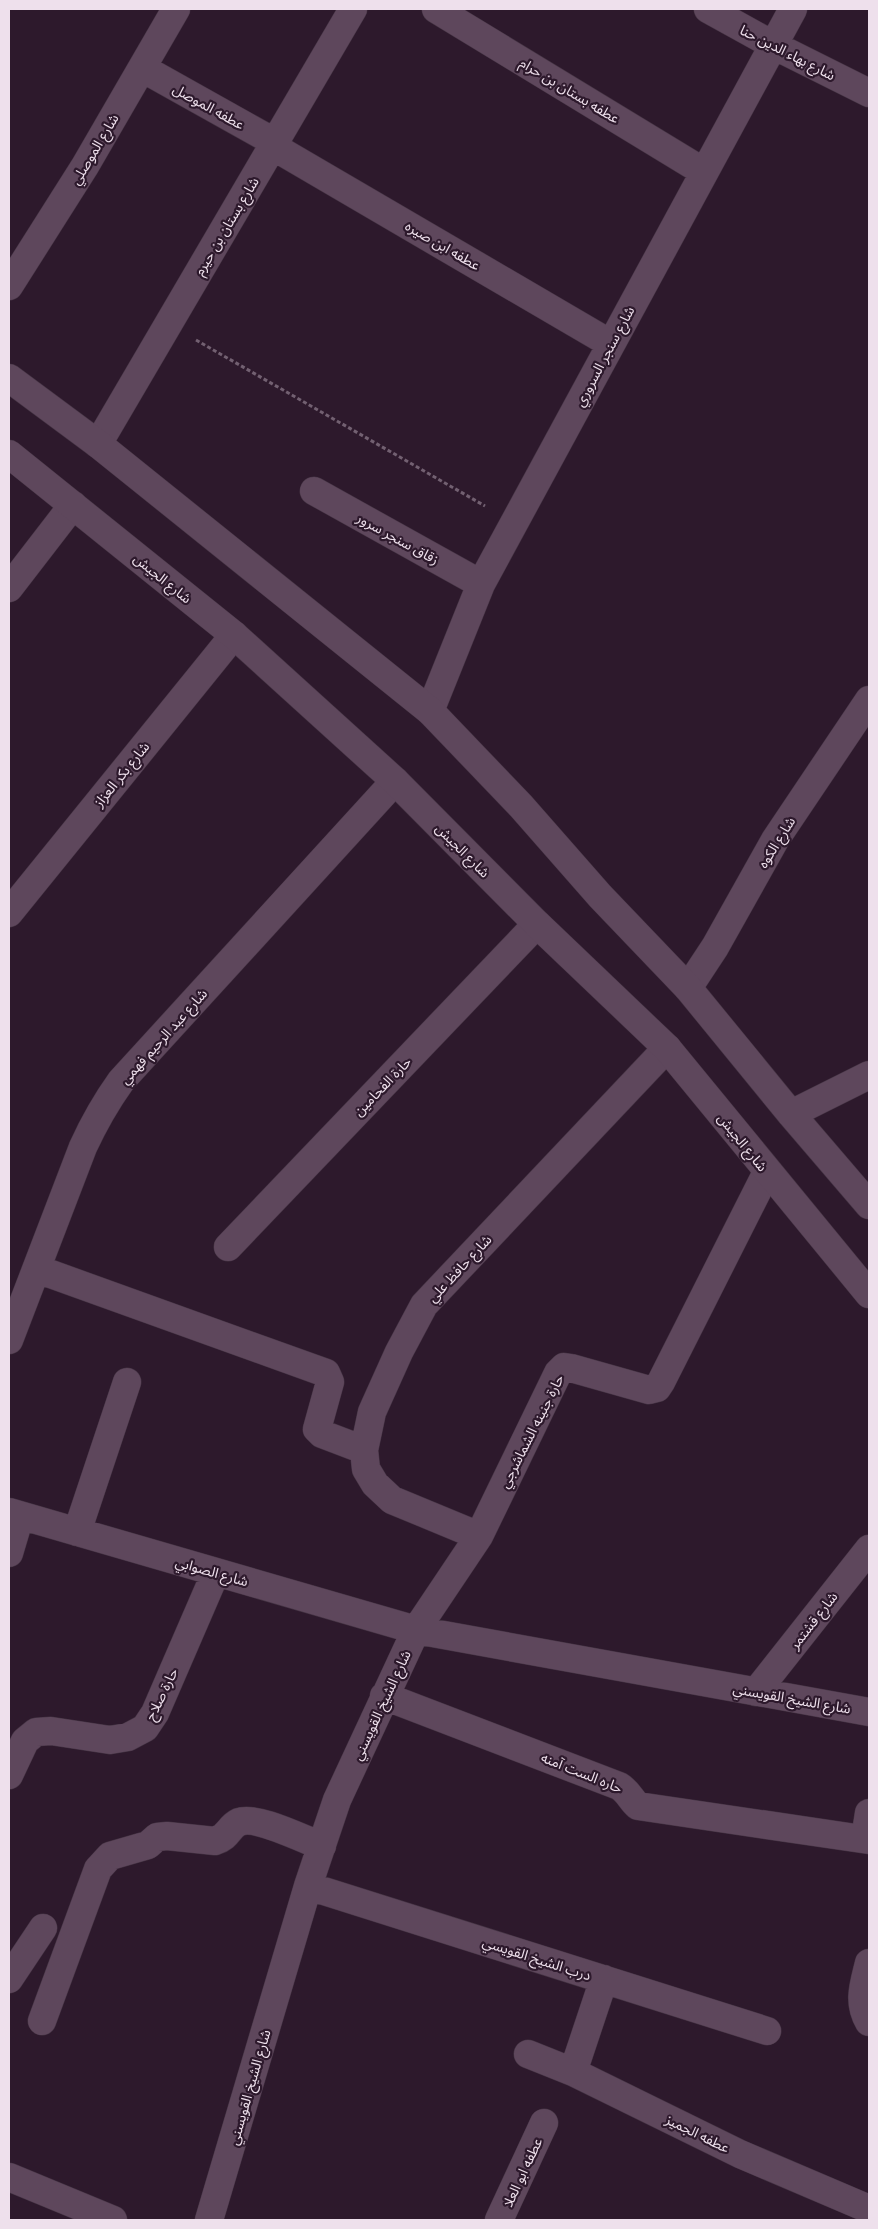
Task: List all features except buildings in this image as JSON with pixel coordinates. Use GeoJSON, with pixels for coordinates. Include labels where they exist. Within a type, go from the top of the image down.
{"type":"FeatureCollection","features":[{"type":"Feature","properties":{"kind":"street","name":"شارع الموصلي"},"geometry":{"type":"LineString","coordinates":[[9,286],[85,166],[176,9]]}},
{"type":"Feature","properties":{"kind":"street","name":"شارع بستان بن حيرم"},"geometry":{"type":"LineString","coordinates":[[98,444],[354,9]]}},
{"type":"Feature","properties":{"kind":"street","name":"عطفه بستان بن حرام"},"geometry":{"type":"LineString","coordinates":[[436,9],[465,16],[704,172]]}},
{"type":"Feature","properties":{"kind":"street","name":"شارع بهاء الدين حنا"},"geometry":{"type":"LineString","coordinates":[[708,9],[773,45],[867,86]]}},
{"type":"Feature","properties":{"kind":"street","name":"شارع سنجر السروري"},"geometry":{"type":"LineString","coordinates":[[430,711],[481,584],[792,9]]}},
{"type":"Feature","properties":{"kind":"street","name":"عطفه الموصل"},"geometry":{"type":"LineString","coordinates":[[142,68],[275,145]]}},
{"type":"Feature","properties":{"kind":"street","name":"عطفه ابن صيره"},"geometry":{"type":"LineString","coordinates":[[275,145],[611,344]]}},
{"type":"Feature","properties":{"kind":"street"},"geometry":{"type":"LineString","coordinates":[[9,378],[98,444],[430,711],[521,806],[600,896],[688,988],[791,1114],[869,1205]]}},
{"type":"Feature","properties":{"kind":"street","name":"شارع الجيش"},"geometry":{"type":"LineString","coordinates":[[9,454],[234,635],[395,781],[537,924],[667,1048],[869,1294]]}},
{"type":"Feature","properties":{"kind":"street","name":"زقاق سنجر سرور"},"geometry":{"type":"LineString","coordinates":[[314,491],[481,584]]}},
{"type":"Feature","properties":{"kind":"street"},"geometry":{"type":"LineString","coordinates":[[9,588],[73,504]]}},
{"type":"Feature","properties":{"kind":"street","name":"شارع بكر العزاز"},"geometry":{"type":"LineString","coordinates":[[9,913],[234,635]]}},
{"type":"Feature","properties":{"kind":"street","name":"شارع الكوه"},"geometry":{"type":"LineString","coordinates":[[688,988],[715,947],[775,840],[869,700]]}},
{"type":"Feature","properties":{"kind":"street","name":"شارع عبد الرحيم فهمي"},"geometry":{"type":"LineString","coordinates":[[9,1340],[83,1147],[94,1122],[117,1087],[395,781]]}},
{"type":"Feature","properties":{"kind":"street","name":"حارة الفحامين"},"geometry":{"type":"LineString","coordinates":[[228,1247],[537,924]]}},
{"type":"Feature","properties":{"kind":"street","name":"شارع حافظ علي"},"geometry":{"type":"LineString","coordinates":[[479,1536],[392,1500],[375,1484],[366,1469],[364,1450],[372,1412],[399,1352],[424,1305],[667,1048]]}},
{"type":"Feature","properties":{"kind":"street"},"geometry":{"type":"LineString","coordinates":[[791,1114],[869,1075]]}},
{"type":"Feature","properties":{"kind":"street","name":"حارة جنينه الشماشرجي"},"geometry":{"type":"LineString","coordinates":[[416,1630],[479,1536],[558,1372],[564,1368],[571,1368],[649,1390],[657,1388],[767,1172]]}},
{"type":"Feature","properties":{"kind":"street"},"geometry":{"type":"LineString","coordinates":[[37,1269],[326,1373],[330,1382],[317,1429],[322,1434],[364,1450]]}},
{"type":"Feature","properties":{"kind":"street"},"geometry":{"type":"LineString","coordinates":[[76,1532],[127,1382]]}},
{"type":"Feature","properties":{"kind":"street"},"geometry":{"type":"LineString","coordinates":[[9,1553],[15,1514]]}},
{"type":"Feature","properties":{"kind":"street","name":"شارع الصوابي"},"geometry":{"type":"LineString","coordinates":[[15,1514],[416,1630]]}},
{"type":"Feature","properties":{"kind":"street","name":"شارع قشتمر"},"geometry":{"type":"LineString","coordinates":[[756,1692],[869,1549]]}},
{"type":"Feature","properties":{"kind":"street","name":"حارة صلاح"},"geometry":{"type":"LineString","coordinates":[[9,1775],[17,1739],[36,1732],[51,1730],[110,1740],[128,1737],[145,1728],[155,1713],[216,1572]]}},
{"type":"Feature","properties":{"kind":"street","name":"شارع الشيخ القويسني"},"geometry":{"type":"LineString","coordinates":[[209,2220],[308,1886],[337,1800],[416,1630],[869,1712]]}},
{"type":"Feature","properties":{"kind":"street","name":"حاره الست آمنه"},"geometry":{"type":"LineString","coordinates":[[384,1696],[620,1786],[628,1791],[631,1799],[638,1806],[867,1840]]}},
{"type":"Feature","properties":{"kind":"street"},"geometry":{"type":"LineString","coordinates":[[867,1840],[869,1813]]}},
{"type":"Feature","properties":{"kind":"street"},"geometry":{"type":"LineString","coordinates":[[42,2021],[98,1869],[110,1856],[148,1845],[162,1836],[215,1841],[227,1835],[232,1826],[244,1821],[257,1822],[322,1846]]}},
{"type":"Feature","properties":{"kind":"street","name":"درب الشيخ القويسي"},"geometry":{"type":"LineString","coordinates":[[308,1886],[767,2031]]}},
{"type":"Feature","properties":{"kind":"street"},"geometry":{"type":"LineString","coordinates":[[9,1979],[43,1928]]}},
{"type":"Feature","properties":{"kind":"street"},"geometry":{"type":"LineString","coordinates":[[869,1963],[861,2003],[869,2022]]}},
{"type":"Feature","properties":{"kind":"street"},"geometry":{"type":"LineString","coordinates":[[573,2072],[604,1979]]}},
{"type":"Feature","properties":{"kind":"street","name":"عطفه الجميز"},"geometry":{"type":"LineString","coordinates":[[528,2054],[573,2072],[740,2154],[869,2209]]}},
{"type":"Feature","properties":{"kind":"street","name":"عطفه ابو العلا"},"geometry":{"type":"LineString","coordinates":[[499,2220],[544,2123]]}},
{"type":"Feature","properties":{"kind":"street"},"geometry":{"type":"LineString","coordinates":[[9,2178],[97,2217]]}},
{"type":"Feature","properties":{"kind":"path"},"geometry":{"type":"LineString","coordinates":[[167,324],[514,523]]}}]}
